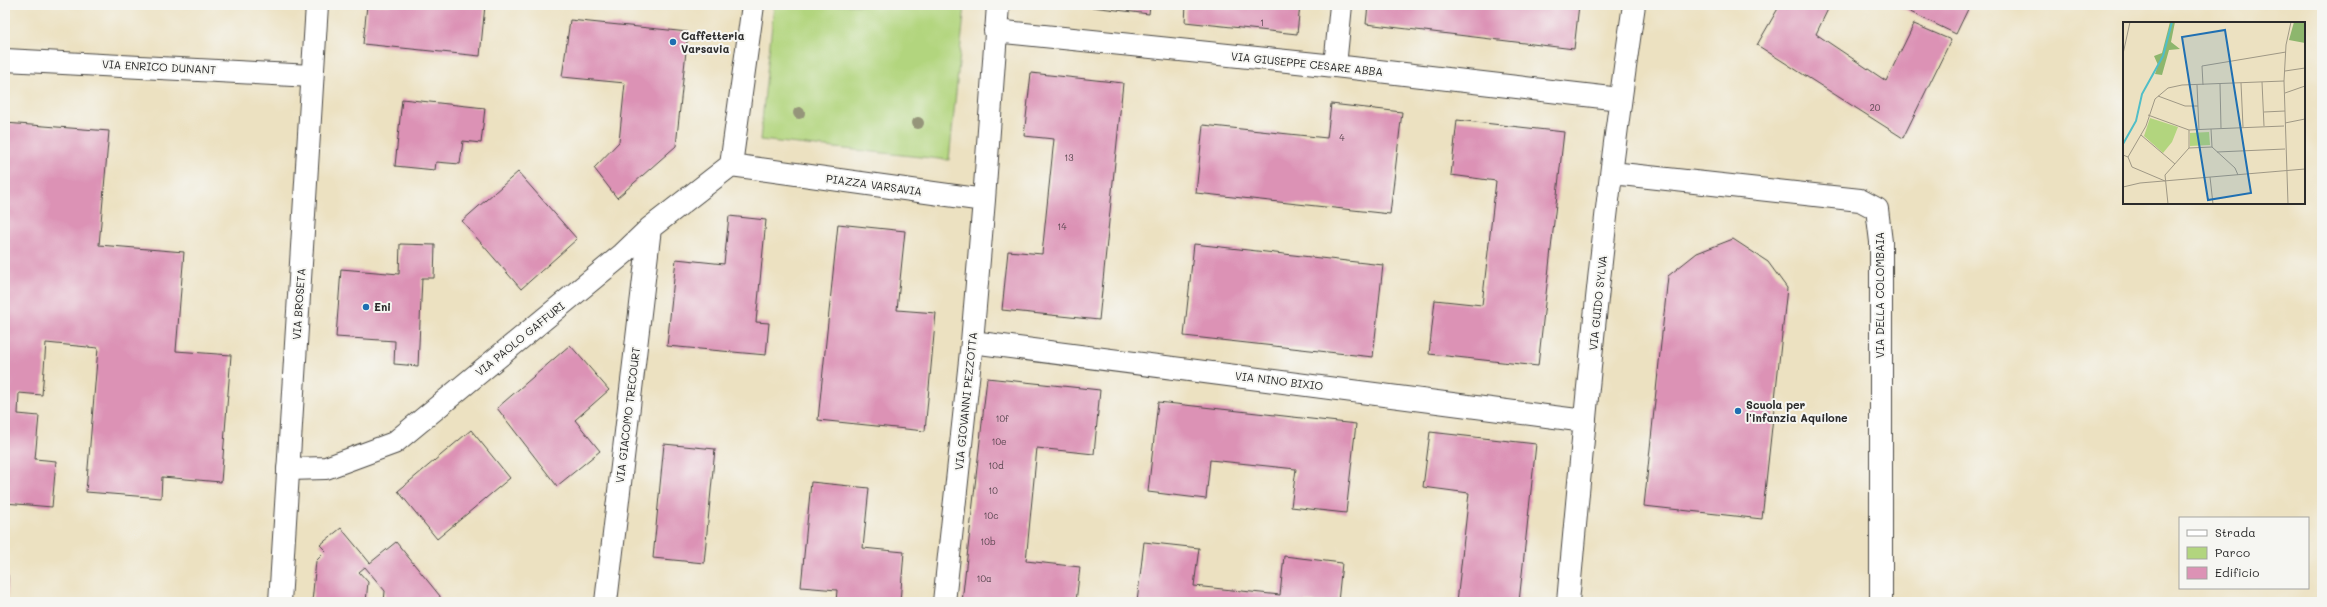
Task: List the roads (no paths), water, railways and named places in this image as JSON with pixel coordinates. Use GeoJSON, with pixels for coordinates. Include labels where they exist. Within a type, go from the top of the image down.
{"type":"FeatureCollection","features":[{"type":"Feature","properties":{"kind":"street","name":"VIA BROSETA"},"geometry":{"type":"LineString","coordinates":[[280,602],[317,5]]}},
{"type":"Feature","properties":{"kind":"street"},"geometry":{"type":"LineString","coordinates":[[731,165],[753,5]]}},
{"type":"Feature","properties":{"kind":"street"},"geometry":{"type":"LineString","coordinates":[[984,200],[998,5]]}},
{"type":"Feature","properties":{"kind":"street"},"geometry":{"type":"LineString","coordinates":[[1335,66],[1341,5]]}},
{"type":"Feature","properties":{"kind":"street","name":"VIA GUIDO SYLVA"},"geometry":{"type":"LineString","coordinates":[[1568,602],[1585,420],[1620,99],[1634,5]]}},
{"type":"Feature","properties":{"kind":"street","name":"VIA GIUSEPPE CESARE ABBA"},"geometry":{"type":"LineString","coordinates":[[995,31],[1335,66],[1620,99]]}},
{"type":"Feature","properties":{"kind":"street","name":"VIA ENRICO DUNANT"},"geometry":{"type":"LineString","coordinates":[[5,60],[312,76]]}},
{"type":"Feature","properties":{"kind":"street","name":"PIAZZA VARSAVIA"},"geometry":{"type":"LineString","coordinates":[[731,165],[984,200]]}},
{"type":"Feature","properties":{"kind":"street","name":"VIA PAOLO GAFFURI"},"geometry":{"type":"LineString","coordinates":[[288,468],[326,468],[394,443],[623,254],[650,228],[731,165]]}},
{"type":"Feature","properties":{"kind":"street","name":"VIA DELLA COLOMBAIA"},"geometry":{"type":"LineString","coordinates":[[1612,173],[1860,200],[1877,209],[1881,242],[1881,602]]}},
{"type":"Feature","properties":{"kind":"street","name":"VIA GIOVANNI PEZZOTTA"},"geometry":{"type":"LineString","coordinates":[[944,602],[972,342],[984,200]]}},
{"type":"Feature","properties":{"kind":"street","name":"VIA GIACOMO TRECOURT"},"geometry":{"type":"LineString","coordinates":[[606,602],[650,228]]}},
{"type":"Feature","properties":{"kind":"street","name":"VIA NINO BIXIO"},"geometry":{"type":"LineString","coordinates":[[972,342],[1585,420]]}},
{"type":"Feature","properties":{"kind":"place","name":"Caffetteria Varsavia"},"geometry":{"type":"Point","coordinates":[673,42]}},
{"type":"Feature","properties":{"kind":"place","name":"Eni"},"geometry":{"type":"Point","coordinates":[366,307]}},
{"type":"Feature","properties":{"kind":"place","name":"Scuola per l'infanzia Aquilone"},"geometry":{"type":"Point","coordinates":[1738,411]}}]}
